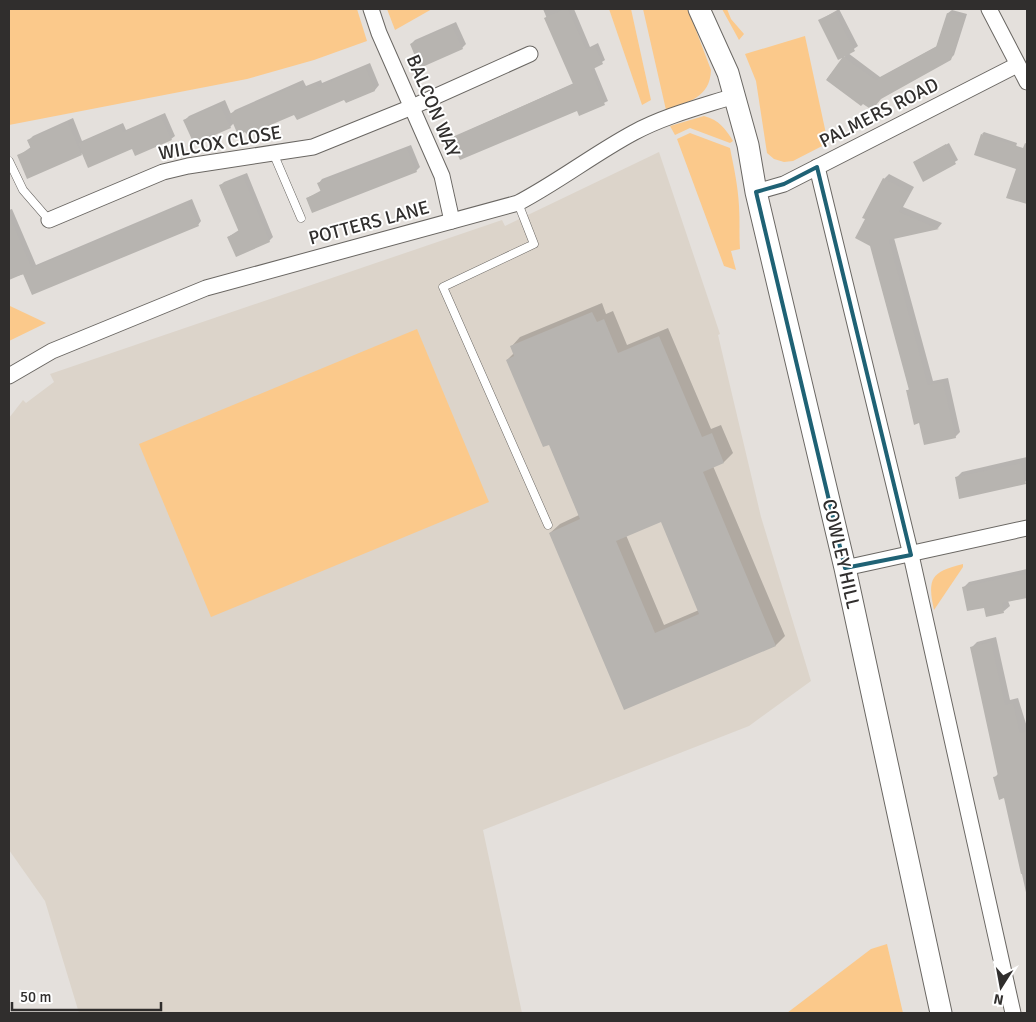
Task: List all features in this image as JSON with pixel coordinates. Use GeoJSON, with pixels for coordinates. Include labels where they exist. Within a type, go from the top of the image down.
{"type":"FeatureCollection","features":[{"type":"Feature","properties":{"kind":"main road","name":"COWLEY HILL"},"geometry":{"type":"LineString","coordinates":[[700,9],[728,73],[748,145],[756,192],[845,568],[941,1013]]}},
{"type":"Feature","properties":{"kind":"street","name":"BALCON WAY"},"geometry":{"type":"LineString","coordinates":[[371,9],[442,176],[452,221]]}},
{"type":"Feature","properties":{"kind":"street"},"geometry":{"type":"LineString","coordinates":[[988,9],[1027,82]]}},
{"type":"Feature","properties":{"kind":"street","name":"WILCOX CLOSE"},"geometry":{"type":"LineString","coordinates":[[49,220],[163,172],[188,166],[274,155],[313,147],[412,107],[530,54]]}},
{"type":"Feature","properties":{"kind":"street","name":"PALMERS ROAD"},"geometry":{"type":"LineString","coordinates":[[756,192],[784,184],[1017,65]]}},
{"type":"Feature","properties":{"kind":"street","name":"POTTERS LANE"},"geometry":{"type":"LineString","coordinates":[[9,376],[52,351],[206,288],[518,203],[552,185],[633,133],[663,120],[734,96]]}},
{"type":"Feature","properties":{"kind":"street"},"geometry":{"type":"LineString","coordinates":[[817,167],[911,555],[1013,1013]]}},
{"type":"Feature","properties":{"kind":"street"},"geometry":{"type":"LineString","coordinates":[[845,568],[1027,528]]}},
{"type":"Feature","properties":{"kind":"lane"},"geometry":{"type":"LineString","coordinates":[[274,155],[301,218]]}},
{"type":"Feature","properties":{"kind":"lane","name":"WILCOX CLOSE"},"geometry":{"type":"LineString","coordinates":[[9,161],[23,190],[49,220]]}},
{"type":"Feature","properties":{"kind":"lane"},"geometry":{"type":"LineString","coordinates":[[518,203],[534,244],[443,287],[548,525]]}},
{"type":"Feature","properties":{"kind":"highlighted area"},"geometry":{"type":"Polygon","coordinates":[[[817,167],[911,555],[845,568],[756,192],[784,184],[817,167]]]}},
{"type":"Feature","properties":{"kind":"shaded area"},"geometry":{"type":"Polygon","coordinates":[[[9,9],[357,9],[367,41],[314,60],[247,79],[9,125],[9,9]]]}},
{"type":"Feature","properties":{"kind":"shaded area"},"geometry":{"type":"Polygon","coordinates":[[[387,9],[432,9],[395,30],[387,9]]]}},
{"type":"Feature","properties":{"kind":"shaded area"},"geometry":{"type":"Polygon","coordinates":[[[609,9],[631,9],[651,100],[642,105],[609,9]]]}},
{"type":"Feature","properties":{"kind":"shaded area"},"geometry":{"type":"Polygon","coordinates":[[[643,9],[688,9],[711,70],[707,87],[702,93],[690,101],[666,110],[643,9]]]}},
{"type":"Feature","properties":{"kind":"shaded area"},"geometry":{"type":"Polygon","coordinates":[[[722,9],[727,9],[731,19],[744,34],[739,40],[722,9]]]}},
{"type":"Feature","properties":{"kind":"shaded area"},"geometry":{"type":"Polygon","coordinates":[[[805,36],[828,143],[793,161],[784,162],[774,159],[767,153],[756,81],[745,54],[805,36]]]}},
{"type":"Feature","properties":{"kind":"shaded area"},"geometry":{"type":"Polygon","coordinates":[[[704,116],[721,125],[733,141],[730,143],[690,128],[675,135],[670,126],[704,116]]]}},
{"type":"Feature","properties":{"kind":"shaded area"},"geometry":{"type":"Polygon","coordinates":[[[690,133],[730,148],[737,184],[739,211],[740,249],[731,251],[736,270],[724,266],[677,139],[690,133]]]}},
{"type":"Feature","properties":{"kind":"shaded area"},"geometry":{"type":"Polygon","coordinates":[[[659,152],[720,334],[718,335],[761,517],[811,681],[749,726],[483,830],[522,1013],[79,1013],[45,901],[9,850],[9,418],[23,400],[26,403],[54,382],[50,374],[502,220],[505,226],[659,152]]]}},
{"type":"Feature","properties":{"kind":"shaded area"},"geometry":{"type":"Polygon","coordinates":[[[10,306],[46,323],[9,341],[10,306]]]}},
{"type":"Feature","properties":{"kind":"shaded area"},"geometry":{"type":"Polygon","coordinates":[[[417,329],[489,502],[211,617],[139,444],[417,329]]]}},
{"type":"Feature","properties":{"kind":"shaded area"},"geometry":{"type":"Polygon","coordinates":[[[963,564],[963,567],[934,610],[931,590],[934,578],[944,570],[963,564]]]}},
{"type":"Feature","properties":{"kind":"shaded area"},"geometry":{"type":"Polygon","coordinates":[[[887,944],[903,1013],[787,1013],[871,949],[887,944]]]}},
{"type":"Feature","properties":{"kind":"building"},"geometry":{"type":"Polygon","coordinates":[[[568,9],[586,49],[595,46],[603,64],[591,70],[605,105],[579,116],[577,111],[460,160],[450,138],[573,84],[544,18],[568,9]]]}},
{"type":"Feature","properties":{"kind":"building"},"geometry":{"type":"Polygon","coordinates":[[[835,12],[855,51],[844,57],[876,80],[936,47],[947,13],[965,18],[951,60],[881,99],[872,110],[863,104],[861,106],[826,80],[842,58],[838,60],[818,20],[835,12]]]}},
{"type":"Feature","properties":{"kind":"building"},"geometry":{"type":"Polygon","coordinates":[[[452,25],[463,49],[420,68],[410,44],[452,25]]]}},
{"type":"Feature","properties":{"kind":"building"},"geometry":{"type":"Polygon","coordinates":[[[365,66],[375,91],[346,103],[344,100],[297,120],[294,115],[247,135],[245,132],[238,135],[229,114],[299,84],[301,90],[316,83],[318,87],[365,66]]]}},
{"type":"Feature","properties":{"kind":"building"},"geometry":{"type":"Polygon","coordinates":[[[220,104],[231,128],[194,144],[183,120],[220,104]]]}},
{"type":"Feature","properties":{"kind":"building"},"geometry":{"type":"Polygon","coordinates":[[[161,116],[172,140],[135,156],[132,149],[88,168],[78,144],[120,125],[123,132],[161,116]]]}},
{"type":"Feature","properties":{"kind":"building"},"geometry":{"type":"Polygon","coordinates":[[[68,122],[82,155],[27,179],[17,155],[31,149],[27,140],[68,122]]]}},
{"type":"Feature","properties":{"kind":"building"},"geometry":{"type":"Polygon","coordinates":[[[981,134],[1023,148],[1025,143],[1027,144],[1027,204],[1006,198],[1016,169],[974,155],[981,134]]]}},
{"type":"Feature","properties":{"kind":"building"},"geometry":{"type":"Polygon","coordinates":[[[946,144],[956,164],[923,182],[913,162],[946,144]]]}},
{"type":"Feature","properties":{"kind":"building"},"geometry":{"type":"Polygon","coordinates":[[[407,148],[417,172],[312,213],[306,198],[321,192],[317,183],[407,148]]]}},
{"type":"Feature","properties":{"kind":"building"},"geometry":{"type":"Polygon","coordinates":[[[243,176],[270,242],[236,257],[227,237],[239,232],[219,185],[243,176]]]}},
{"type":"Feature","properties":{"kind":"building"},"geometry":{"type":"Polygon","coordinates":[[[883,178],[910,192],[899,212],[939,229],[889,240],[928,385],[943,382],[956,438],[924,445],[919,423],[914,425],[906,390],[909,390],[870,246],[855,238],[865,219],[862,218],[883,178]]]}},
{"type":"Feature","properties":{"kind":"building"},"geometry":{"type":"Polygon","coordinates":[[[188,202],[199,226],[32,295],[23,274],[9,280],[9,214],[32,268],[188,202]]]}},
{"type":"Feature","properties":{"kind":"building"},"geometry":{"type":"Polygon","coordinates":[[[592,312],[597,322],[604,319],[618,353],[659,336],[702,437],[712,433],[724,463],[703,472],[776,646],[624,710],[549,533],[580,519],[549,445],[543,447],[506,360],[514,356],[510,346],[592,312]],[[661,522],[616,541],[655,633],[699,614],[661,522]]]}},
{"type":"Feature","properties":{"kind":"building"},"geometry":{"type":"Polygon","coordinates":[[[1021,463],[1026,484],[959,499],[955,477],[1021,463]]]}},
{"type":"Feature","properties":{"kind":"building"},"geometry":{"type":"Polygon","coordinates":[[[1016,575],[1027,575],[1027,598],[1002,603],[1004,613],[986,617],[984,608],[967,611],[962,587],[1016,575]]]}},
{"type":"Feature","properties":{"kind":"building"},"geometry":{"type":"Polygon","coordinates":[[[991,642],[1005,705],[1013,703],[1020,733],[1027,731],[1027,873],[1021,874],[1004,798],[999,800],[993,777],[998,776],[970,647],[991,642]]]}}]}
